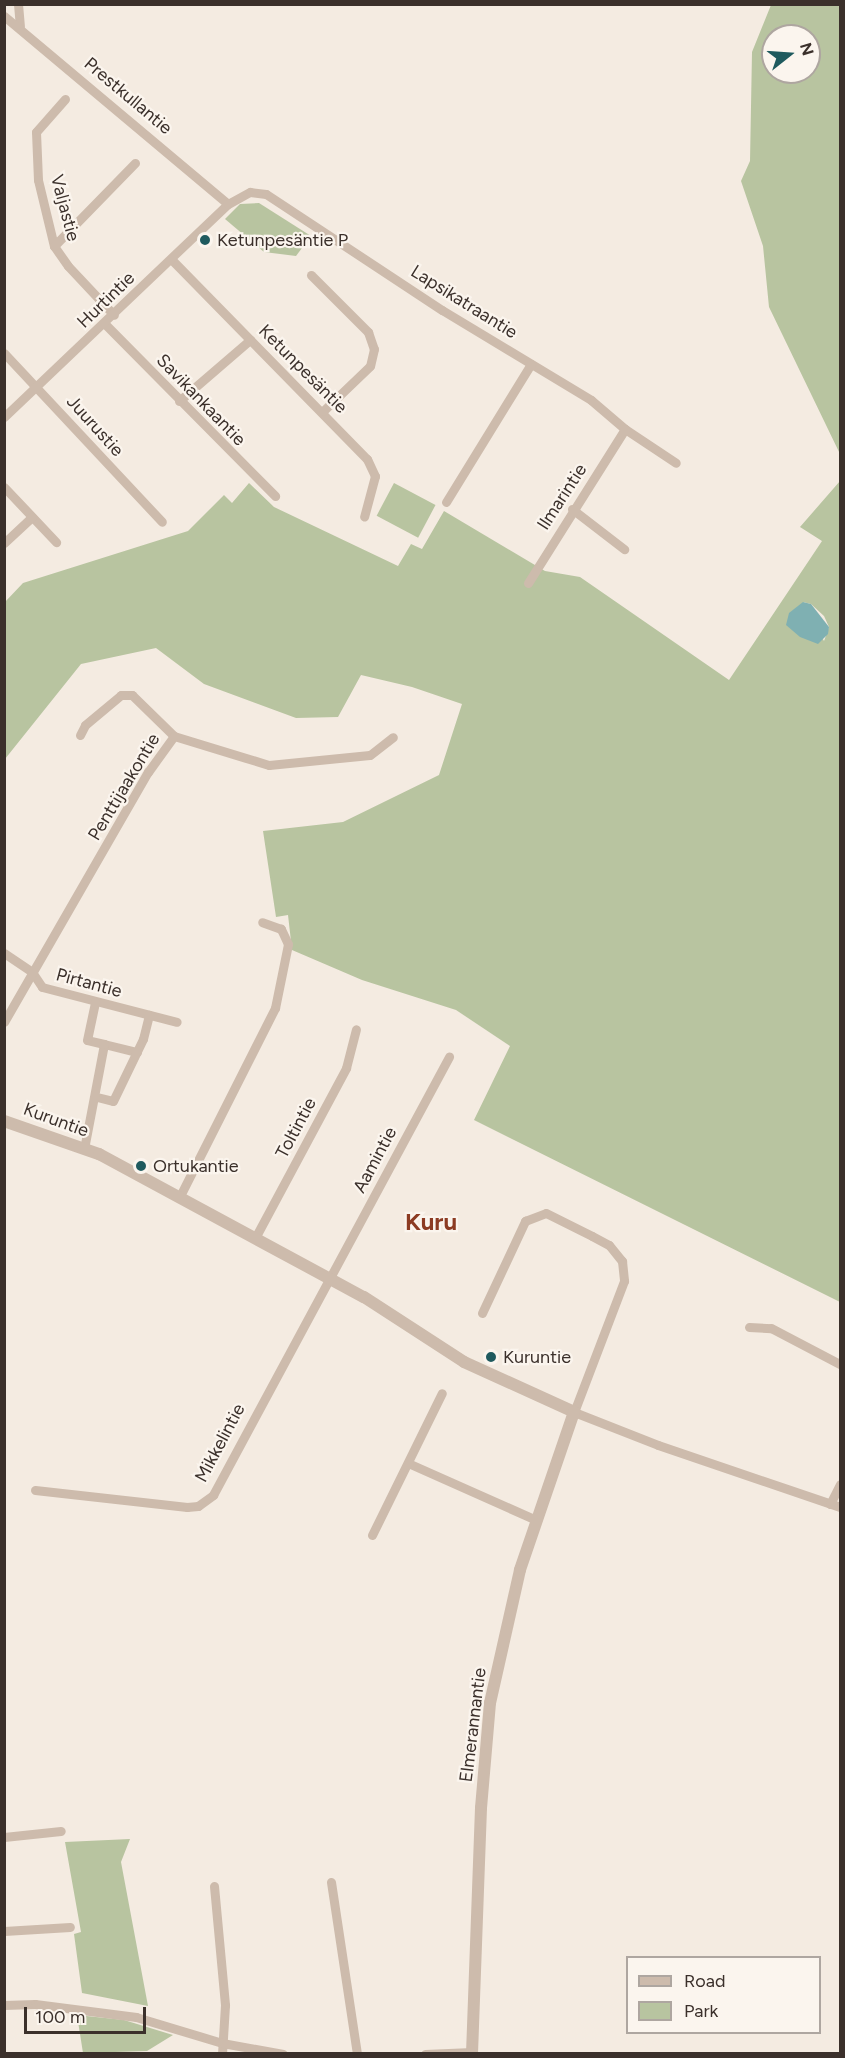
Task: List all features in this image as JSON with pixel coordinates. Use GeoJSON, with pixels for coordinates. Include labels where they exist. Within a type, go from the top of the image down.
{"type":"FeatureCollection","features":[{"type":"Feature","properties":{"kind":"street"},"geometry":{"type":"LineString","coordinates":[[18,4],[20,26]]}},
{"type":"Feature","properties":{"kind":"street","name":"Prestkullantie"},"geometry":{"type":"LineString","coordinates":[[4,16],[20,26],[228,204]]}},
{"type":"Feature","properties":{"kind":"street","name":"Valjastie"},"geometry":{"type":"LineString","coordinates":[[64,99],[36,132],[38,180],[54,246],[68,266],[114,315]]}},
{"type":"Feature","properties":{"kind":"street"},"geometry":{"type":"LineString","coordinates":[[54,246],[135,164]]}},
{"type":"Feature","properties":{"kind":"street","name":"Lapsikatraantie"},"geometry":{"type":"LineString","coordinates":[[228,204],[250,192],[266,194],[600,406],[625,429],[676,463]]}},
{"type":"Feature","properties":{"kind":"street","name":"Hurtintie"},"geometry":{"type":"LineString","coordinates":[[4,417],[38,388],[228,204]]}},
{"type":"Feature","properties":{"kind":"street","name":"Ketunpesäntie"},"geometry":{"type":"LineString","coordinates":[[172,260],[323,411],[367,459],[375,476],[364,517]]}},
{"type":"Feature","properties":{"kind":"street"},"geometry":{"type":"LineString","coordinates":[[311,276],[368,332],[374,349],[370,366],[323,411]]}},
{"type":"Feature","properties":{"kind":"street","name":"Savikankaantie"},"geometry":{"type":"LineString","coordinates":[[105,324],[275,496]]}},
{"type":"Feature","properties":{"kind":"street"},"geometry":{"type":"LineString","coordinates":[[179,401],[250,340]]}},
{"type":"Feature","properties":{"kind":"street","name":"Juurustie"},"geometry":{"type":"LineString","coordinates":[[4,353],[162,522]]}},
{"type":"Feature","properties":{"kind":"street"},"geometry":{"type":"LineString","coordinates":[[446,502],[531,364]]}},
{"type":"Feature","properties":{"kind":"street","name":"Ilmarintie"},"geometry":{"type":"LineString","coordinates":[[528,583],[572,509],[625,429]]}},
{"type":"Feature","properties":{"kind":"street"},"geometry":{"type":"LineString","coordinates":[[4,487],[56,542]]}},
{"type":"Feature","properties":{"kind":"street"},"geometry":{"type":"LineString","coordinates":[[572,509],[624,549]]}},
{"type":"Feature","properties":{"kind":"street"},"geometry":{"type":"LineString","coordinates":[[4,543],[32,517]]}},
{"type":"Feature","properties":{"kind":"street"},"geometry":{"type":"LineString","coordinates":[[80,735],[85,725],[121,695],[132,695],[174,736]]}},
{"type":"Feature","properties":{"kind":"street","name":"Penttijaakontie"},"geometry":{"type":"LineString","coordinates":[[4,1022],[148,772],[174,736],[269,765],[370,755],[393,738]]}},
{"type":"Feature","properties":{"kind":"street"},"geometry":{"type":"LineString","coordinates":[[180,1196],[275,1008],[288,944],[281,929],[262,922]]}},
{"type":"Feature","properties":{"kind":"street","name":"Pirtantie"},"geometry":{"type":"LineString","coordinates":[[4,953],[32,972],[42,987],[177,1022]]}},
{"type":"Feature","properties":{"kind":"street"},"geometry":{"type":"LineString","coordinates":[[95,1002],[87,1041],[137,1052]]}},
{"type":"Feature","properties":{"kind":"street"},"geometry":{"type":"LineString","coordinates":[[97,1097],[113,1101],[137,1052],[149,1015]]}},
{"type":"Feature","properties":{"kind":"street","name":"Toltintie"},"geometry":{"type":"LineString","coordinates":[[255,1238],[346,1068],[356,1029]]}},
{"type":"Feature","properties":{"kind":"street"},"geometry":{"type":"LineString","coordinates":[[84,1149],[97,1097],[104,1044]]}},
{"type":"Feature","properties":{"kind":"street","name":"Aamintie"},"geometry":{"type":"LineString","coordinates":[[328,1278],[449,1057]]}},
{"type":"Feature","properties":{"kind":"street","name":"Kuruntie"},"geometry":{"type":"LineString","coordinates":[[4,1121],[84,1149],[180,1196],[398,1317],[464,1362],[574,1412],[658,1445],[835,1506]]}},
{"type":"Feature","properties":{"kind":"street"},"geometry":{"type":"LineString","coordinates":[[482,1313],[525,1221],[536,1215],[546,1213],[609,1245],[624,1269],[619,1297],[574,1412]]}},
{"type":"Feature","properties":{"kind":"street","name":"Mikkelintie"},"geometry":{"type":"LineString","coordinates":[[35,1490],[187,1507],[206,1502],[328,1278]]}},
{"type":"Feature","properties":{"kind":"street"},"geometry":{"type":"LineString","coordinates":[[749,1328],[771,1328],[840,1364]]}},
{"type":"Feature","properties":{"kind":"street"},"geometry":{"type":"LineString","coordinates":[[372,1535],[442,1393]]}},
{"type":"Feature","properties":{"kind":"street","name":"Elmerannantie"},"geometry":{"type":"LineString","coordinates":[[472,2053],[481,1808],[490,1703],[520,1570],[574,1412]]}},
{"type":"Feature","properties":{"kind":"street"},"geometry":{"type":"LineString","coordinates":[[408,1463],[536,1520]]}},
{"type":"Feature","properties":{"kind":"street"},"geometry":{"type":"LineString","coordinates":[[835,1506],[840,1484]]}},
{"type":"Feature","properties":{"kind":"street"},"geometry":{"type":"LineString","coordinates":[[4,1837],[62,1831]]}},
{"type":"Feature","properties":{"kind":"street"},"geometry":{"type":"LineString","coordinates":[[331,1882],[357,2054]]}},
{"type":"Feature","properties":{"kind":"street"},"geometry":{"type":"LineString","coordinates":[[214,1886],[224,1988],[222,2054]]}},
{"type":"Feature","properties":{"kind":"street"},"geometry":{"type":"LineString","coordinates":[[4,1931],[70,1927]]}},
{"type":"Feature","properties":{"kind":"street"},"geometry":{"type":"LineString","coordinates":[[4,2005],[36,2004],[136,2017],[222,2043],[283,2054]]}},
{"type":"Feature","properties":{"kind":"street"},"geometry":{"type":"LineString","coordinates":[[425,2054],[472,2053]]}},
{"type":"Feature","properties":{"kind":"green space"},"geometry":{"type":"Polygon","coordinates":[[[771,5],[840,5],[840,454],[769,307],[763,246],[741,181],[750,161],[752,52],[761,30],[761,84],[821,84],[821,24],[763,24],[771,5]]]}},
{"type":"Feature","properties":{"kind":"green space"},"geometry":{"type":"Polygon","coordinates":[[[259,203],[311,236],[296,256],[264,252],[225,219],[240,204],[259,203]]]}},
{"type":"Feature","properties":{"kind":"green space"},"geometry":{"type":"Polygon","coordinates":[[[840,481],[840,1302],[474,1120],[510,1046],[456,1010],[362,980],[292,950],[288,915],[276,917],[263,831],[343,822],[439,775],[462,704],[412,687],[361,675],[338,717],[296,718],[204,684],[156,648],[81,664],[5,759],[5,602],[23,583],[188,531],[224,495],[232,503],[249,483],[274,507],[398,566],[411,544],[422,549],[444,511],[545,571],[580,577],[729,680],[822,541],[800,527],[840,481]],[[803,602],[824,641],[829,627],[824,616],[811,604],[803,602]]]}},
{"type":"Feature","properties":{"kind":"green space"},"geometry":{"type":"Polygon","coordinates":[[[394,483],[435,505],[418,538],[377,516],[394,483]]]}},
{"type":"Feature","properties":{"kind":"green space"},"geometry":{"type":"Polygon","coordinates":[[[130,1839],[121,1862],[148,2006],[82,1993],[74,1934],[81,1932],[65,1842],[130,1839]]]}},
{"type":"Feature","properties":{"kind":"green space"},"geometry":{"type":"Polygon","coordinates":[[[77,2015],[124,2020],[173,2035],[147,2051],[83,2053],[77,2015]]]}},
{"type":"Feature","properties":{"kind":"water"},"geometry":{"type":"Polygon","coordinates":[[[803,602],[811,604],[829,627],[828,634],[818,644],[800,637],[786,625],[789,613],[803,602]]]}},
{"type":"Feature","properties":{"kind":"place","name":"Ketunpesäntie P"},"geometry":{"type":"Point","coordinates":[205,240]}},
{"type":"Feature","properties":{"kind":"place","name":"Ortukantie"},"geometry":{"type":"Point","coordinates":[141,1166]}},
{"type":"Feature","properties":{"kind":"place","name":"Kuruntie"},"geometry":{"type":"Point","coordinates":[491,1357]}},
{"type":"Feature","properties":{"kind":"district","name":"Kuru"},"geometry":{"type":"Point","coordinates":[431,1222]}}]}
